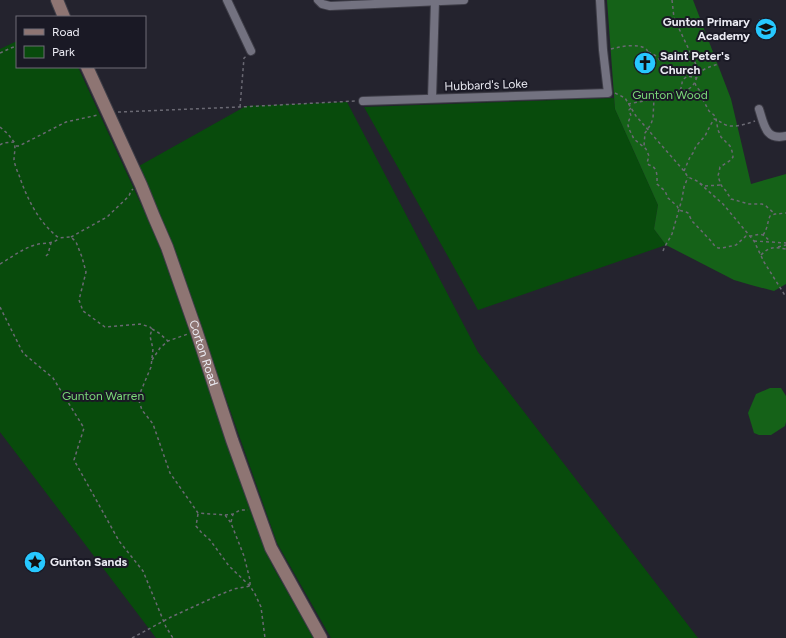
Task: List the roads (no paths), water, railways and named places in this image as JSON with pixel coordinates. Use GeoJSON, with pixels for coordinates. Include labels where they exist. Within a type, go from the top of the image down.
{"type":"FeatureCollection","features":[{"type":"Feature","properties":{"kind":"main road"},"geometry":{"type":"LineString","coordinates":[[57,0],[64,16]]}},
{"type":"Feature","properties":{"kind":"main road","name":"Corton Road"},"geometry":{"type":"LineString","coordinates":[[88,68],[167,247],[232,440],[271,548],[321,638]]}},
{"type":"Feature","properties":{"kind":"street"},"geometry":{"type":"LineString","coordinates":[[227,0],[251,51]]}},
{"type":"Feature","properties":{"kind":"street"},"geometry":{"type":"LineString","coordinates":[[318,0],[322,4],[330,6],[464,0]]}},
{"type":"Feature","properties":{"kind":"street","name":"Hubbard's Loke"},"geometry":{"type":"LineString","coordinates":[[363,101],[611,93],[604,50],[600,0]]}},
{"type":"Feature","properties":{"kind":"street"},"geometry":{"type":"LineString","coordinates":[[432,98],[435,1]]}},
{"type":"Feature","properties":{"kind":"street"},"geometry":{"type":"LineString","coordinates":[[759,109],[767,131],[772,136],[779,138],[786,136]]}},
{"type":"Feature","properties":{"kind":"place","name":"Gunton Primary Academy"},"geometry":{"type":"Point","coordinates":[766,29]}},
{"type":"Feature","properties":{"kind":"place","name":"Saint Peter's Church"},"geometry":{"type":"Point","coordinates":[645,63]}},
{"type":"Feature","properties":{"kind":"place","name":"Gunton Sands"},"geometry":{"type":"Point","coordinates":[35,562]}},
{"type":"Feature","properties":{"kind":"park label","name":"Gunton Wood"},"geometry":{"type":"Point","coordinates":[670,95]}},
{"type":"Feature","properties":{"kind":"park label","name":"Gunton Warren"},"geometry":{"type":"Point","coordinates":[103,396]}}]}
